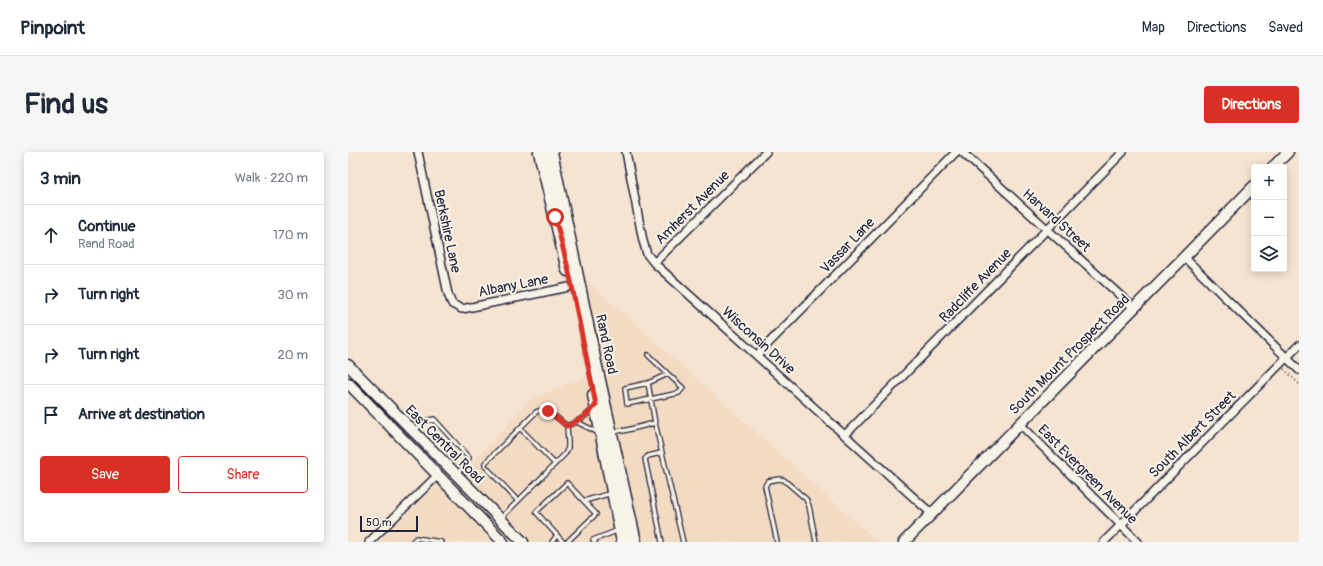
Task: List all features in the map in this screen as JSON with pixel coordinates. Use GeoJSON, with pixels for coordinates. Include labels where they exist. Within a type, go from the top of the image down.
{"type":"FeatureCollection","features":[{"type":"Feature","properties":{"kind":"main road","name":"Rand Road"},"geometry":{"type":"LineString","coordinates":[[540,152],[569,272],[596,405],[606,434],[613,493],[623,542]]}},
{"type":"Feature","properties":{"kind":"main road","name":"Rand Road"},"geometry":{"type":"LineString","coordinates":[[551,152],[606,434],[635,542]]}},
{"type":"Feature","properties":{"kind":"main road"},"geometry":{"type":"LineString","coordinates":[[1276,164],[1288,152]]}},
{"type":"Feature","properties":{"kind":"main road","name":"South Mount Prospect Road"},"geometry":{"type":"LineString","coordinates":[[904,542],[1251,189]]}},
{"type":"Feature","properties":{"kind":"main road","name":"East Central Road"},"geometry":{"type":"LineString","coordinates":[[348,365],[523,542]]}},
{"type":"Feature","properties":{"kind":"main road","name":"East Central Road"},"geometry":{"type":"LineString","coordinates":[[348,384],[503,542]]}},
{"type":"Feature","properties":{"kind":"street","name":"Berkshire Lane"},"geometry":{"type":"LineString","coordinates":[[418,152],[448,294],[452,304],[462,309]]}},
{"type":"Feature","properties":{"kind":"street","name":"Wisconsin Drive"},"geometry":{"type":"LineString","coordinates":[[626,152],[645,247],[647,254],[654,263],[932,514]]}},
{"type":"Feature","properties":{"kind":"street","name":"Amherst Avenue"},"geometry":{"type":"LineString","coordinates":[[654,263],[766,152]]}},
{"type":"Feature","properties":{"kind":"street","name":"Vassar Lane"},"geometry":{"type":"LineString","coordinates":[[757,355],[956,152]]}},
{"type":"Feature","properties":{"kind":"street","name":"Harvard Street"},"geometry":{"type":"LineString","coordinates":[[962,152],[1134,308]]}},
{"type":"Feature","properties":{"kind":"street","name":"Radcliffe Avenue"},"geometry":{"type":"LineString","coordinates":[[845,435],[1123,152]]}},
{"type":"Feature","properties":{"kind":"street"},"geometry":{"type":"LineString","coordinates":[[1184,256],[1299,370]]}},
{"type":"Feature","properties":{"kind":"street","name":"Albany Lane"},"geometry":{"type":"LineString","coordinates":[[462,309],[569,287]]}},
{"type":"Feature","properties":{"kind":"street","name":"South Albert Street"},"geometry":{"type":"LineString","coordinates":[[1104,542],[1299,345]]}},
{"type":"Feature","properties":{"kind":"street","name":"East Evergreen Avenue"},"geometry":{"type":"LineString","coordinates":[[1020,424],[1138,542]]}},
{"type":"Feature","properties":{"kind":"street"},"geometry":{"type":"LineString","coordinates":[[369,542],[438,475]]}},
{"type":"Feature","properties":{"kind":"lane"},"geometry":{"type":"LineString","coordinates":[[648,355],[683,388],[678,393],[627,404],[625,388],[648,383],[668,374]]}},
{"type":"Feature","properties":{"kind":"lane"},"geometry":{"type":"LineString","coordinates":[[648,383],[655,423],[682,542]]}},
{"type":"Feature","properties":{"kind":"lane"},"geometry":{"type":"LineString","coordinates":[[567,426],[588,414],[596,405]]}},
{"type":"Feature","properties":{"kind":"lane"},"geometry":{"type":"LineString","coordinates":[[500,519],[518,501],[555,464],[565,454],[568,448],[567,426],[548,411],[543,410],[536,412],[485,463],[485,466],[518,501]]}},
{"type":"Feature","properties":{"kind":"lane"},"geometry":{"type":"LineString","coordinates":[[413,432],[426,421],[434,419],[469,458],[456,475]]}},
{"type":"Feature","properties":{"kind":"lane"},"geometry":{"type":"LineString","coordinates":[[576,422],[606,434],[655,423]]}},
{"type":"Feature","properties":{"kind":"lane"},"geometry":{"type":"LineString","coordinates":[[520,428],[555,464]]}},
{"type":"Feature","properties":{"kind":"lane"},"geometry":{"type":"LineString","coordinates":[[662,453],[648,456],[645,459],[662,542]]}},
{"type":"Feature","properties":{"kind":"lane"},"geometry":{"type":"LineString","coordinates":[[777,542],[765,486],[768,481],[779,479],[784,480],[806,499],[809,506],[816,542]]}},
{"type":"Feature","properties":{"kind":"lane"},"geometry":{"type":"LineString","coordinates":[[563,542],[536,512],[567,483],[596,514],[567,542]]}},
{"type":"Feature","properties":{"kind":"lane"},"geometry":{"type":"LineString","coordinates":[[584,501],[613,493]]}},
{"type":"Feature","properties":{"kind":"lane"},"geometry":{"type":"LineString","coordinates":[[595,542],[593,540],[620,530]]}},
{"type":"Feature","properties":{"kind":"lane"},"geometry":{"type":"LineString","coordinates":[[552,542],[557,535]]}},
{"type":"Feature","properties":{"kind":"lane"},"geometry":{"type":"LineString","coordinates":[[412,542],[416,538],[441,542]]}},
{"type":"Feature","properties":{"kind":"path"},"geometry":{"type":"LineString","coordinates":[[1282,368],[1299,384]]}},
{"type":"Feature","properties":{"kind":"shaded area"},"geometry":{"type":"Polygon","coordinates":[[[582,276],[878,542],[640,542],[582,276]]]}},
{"type":"Feature","properties":{"kind":"shaded area"},"geometry":{"type":"Polygon","coordinates":[[[587,376],[615,542],[530,542],[464,472],[531,399],[587,376]]]}},
{"type":"Feature","properties":{"kind":"shaded area"},"geometry":{"type":"Polygon","coordinates":[[[436,488],[446,490],[473,522],[493,542],[378,542],[430,492],[436,488]]]}},
{"type":"Feature","properties":{"kind":"route"},"geometry":{"type":"LineString","coordinates":[[548,411],[567,426],[588,414],[596,405],[569,272],[555,217]]}}]}
